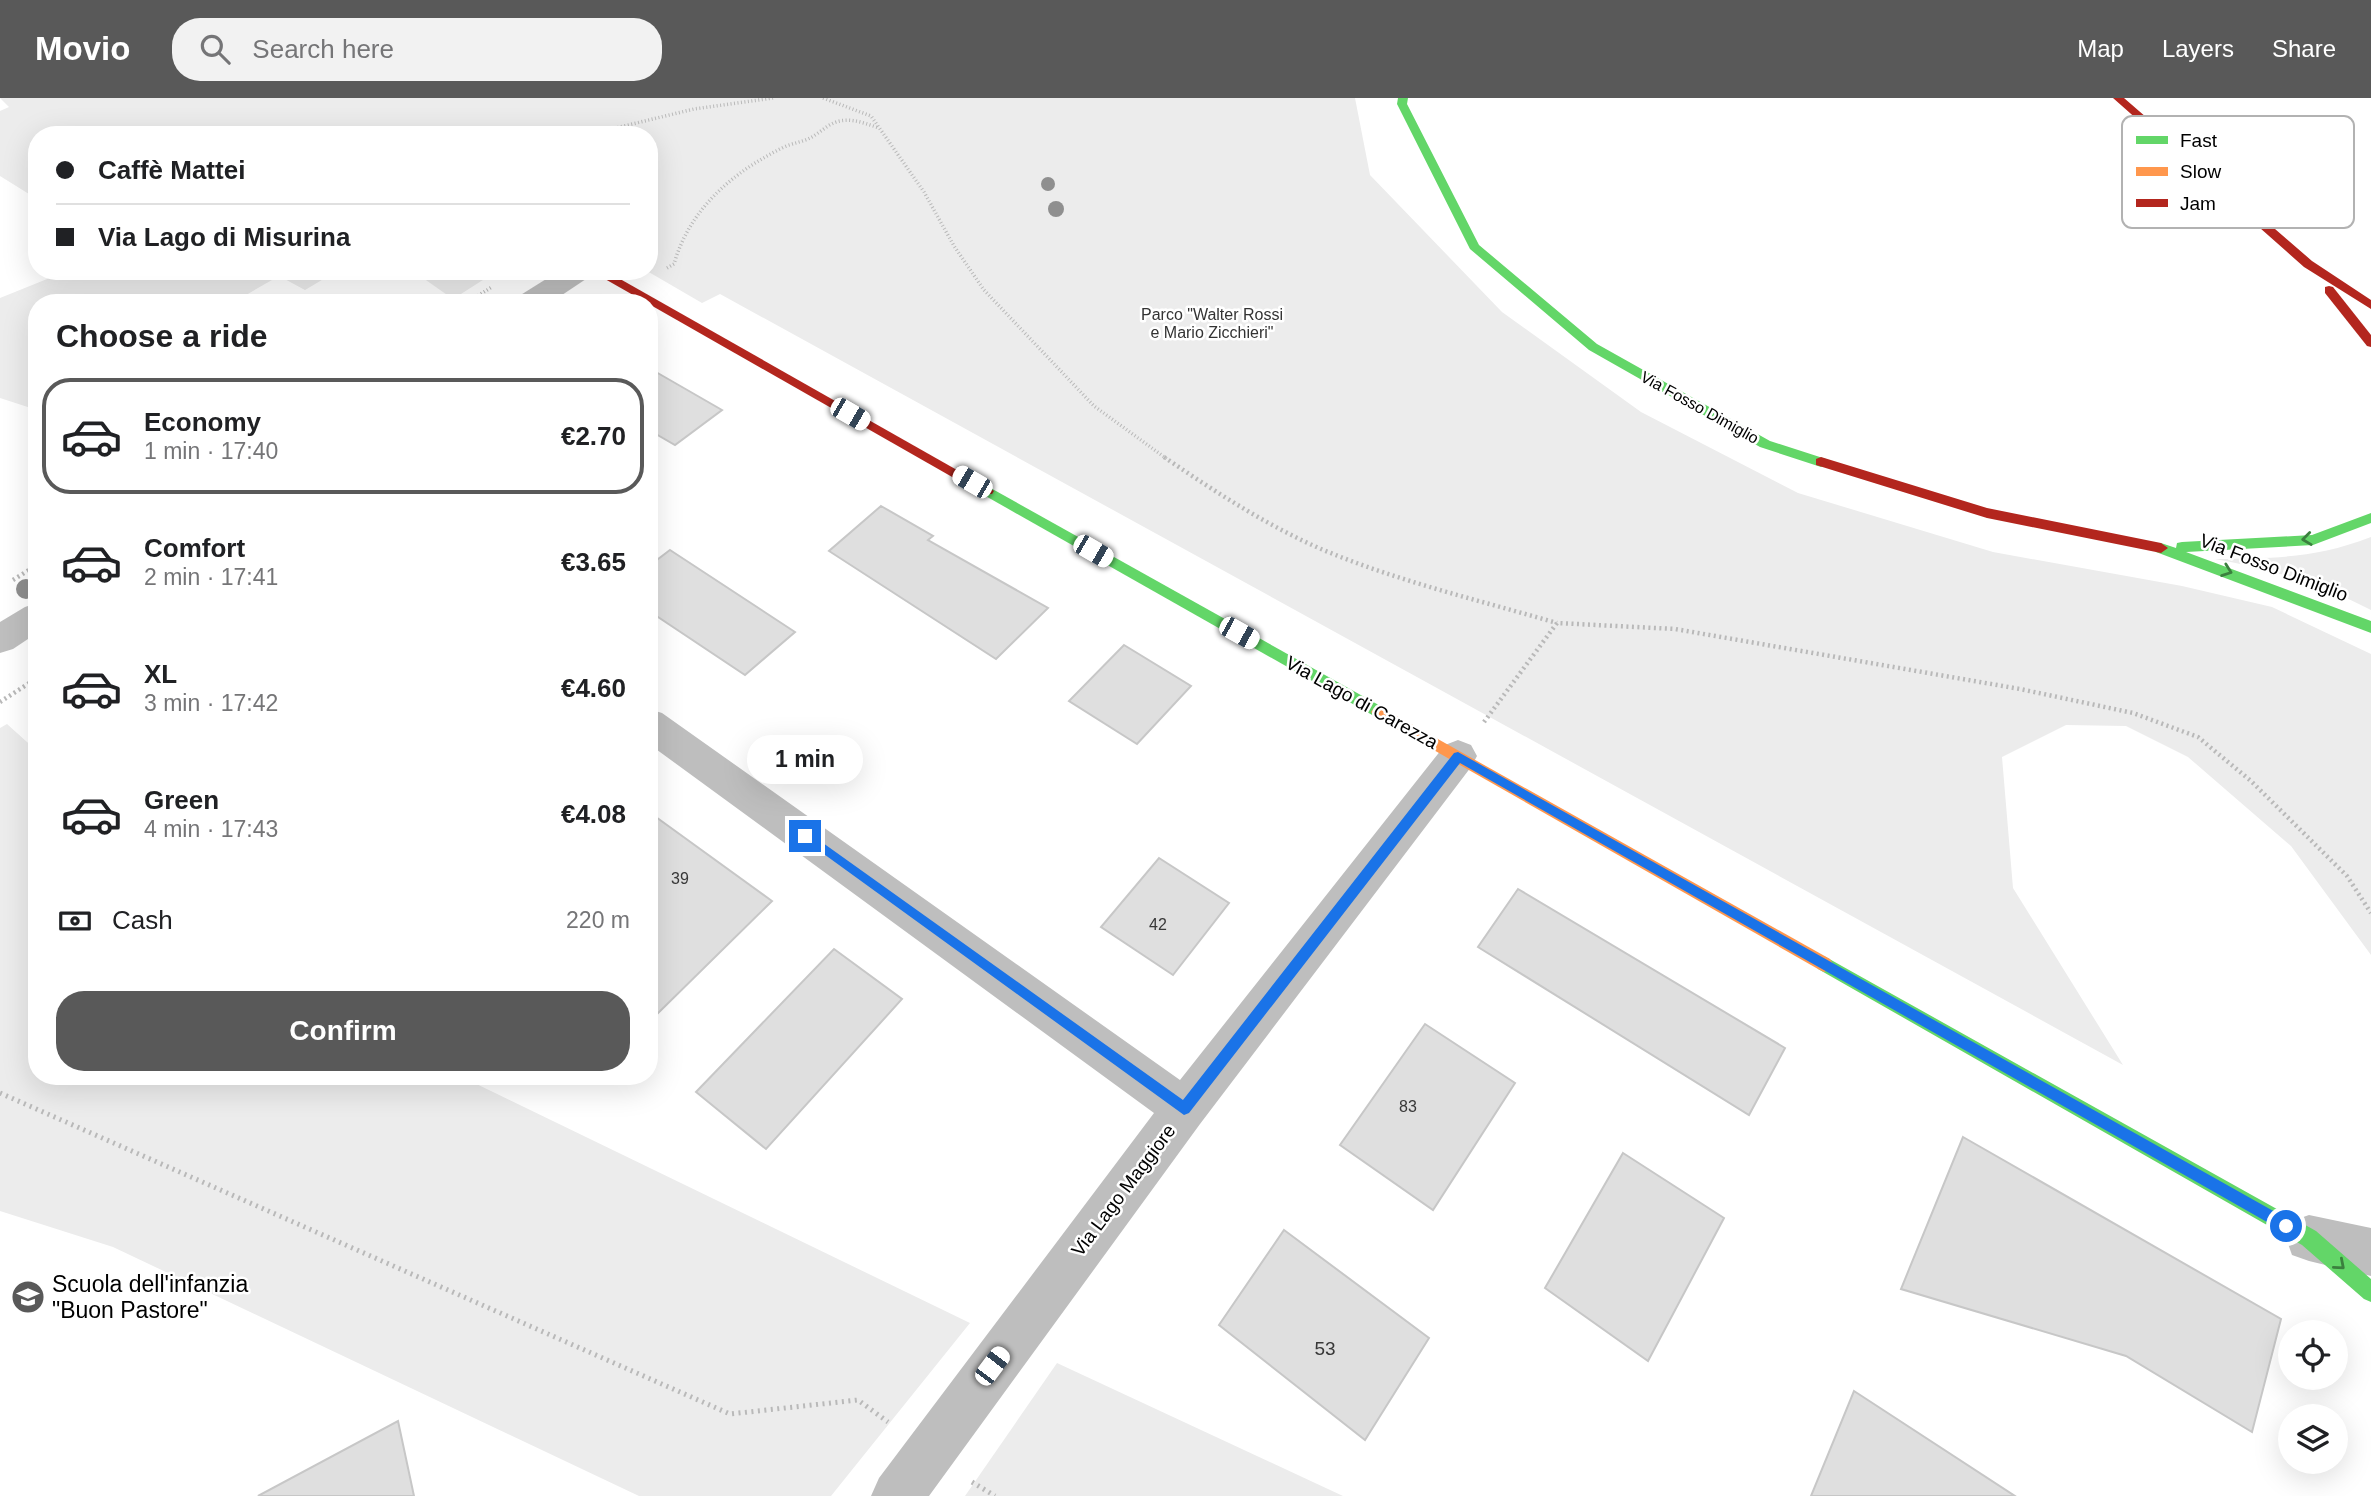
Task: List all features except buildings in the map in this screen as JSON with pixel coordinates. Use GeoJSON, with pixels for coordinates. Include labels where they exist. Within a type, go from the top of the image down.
{"type":"FeatureCollection","features":[{"type":"Feature","properties":{"kind":"street","name":"Via Fosso Dimiglio"},"geometry":{"type":"LineString","coordinates":[[1403,98],[1402,104],[1474,247],[1594,347],[1765,444],[1987,513],[2162,548],[2371,627]]}},
{"type":"Feature","properties":{"kind":"street"},"geometry":{"type":"LineString","coordinates":[[2118,98],[2139,116]]}},
{"type":"Feature","properties":{"kind":"street"},"geometry":{"type":"LineString","coordinates":[[2267,228],[2308,264],[2371,305]]}},
{"type":"Feature","properties":{"kind":"street"},"geometry":{"type":"LineString","coordinates":[[2308,264],[2371,343]]}},
{"type":"Feature","properties":{"kind":"street"},"geometry":{"type":"LineString","coordinates":[[544,294],[565,280]]}},
{"type":"Feature","properties":{"kind":"street","name":"Via Lago di Carezza"},"geometry":{"type":"LineString","coordinates":[[613,280],[638,294]]}},
{"type":"Feature","properties":{"kind":"street","name":"Via Lago di Carezza"},"geometry":{"type":"LineString","coordinates":[[658,305],[2309,1238],[2371,1292]]}},
{"type":"Feature","properties":{"kind":"street","name":"Via Fosso Dimiglio"},"geometry":{"type":"LineString","coordinates":[[2162,548],[2313,540],[2371,518]]}},
{"type":"Feature","properties":{"kind":"street"},"geometry":{"type":"LineString","coordinates":[[0,639],[28,622]]}},
{"type":"Feature","properties":{"kind":"street"},"geometry":{"type":"LineString","coordinates":[[658,730],[1184,1109]]}},
{"type":"Feature","properties":{"kind":"street","name":"Via Lago Maggiore"},"geometry":{"type":"LineString","coordinates":[[897,1496],[1184,1109],[1458,757]]}},
{"type":"Feature","properties":{"kind":"street","name":"Via Lago di Carezza"},"geometry":{"type":"LineString","coordinates":[[2309,1238],[2371,1252]]}},
{"type":"Feature","properties":{"kind":"path"},"geometry":{"type":"LineString","coordinates":[[624,126],[694,109],[773,98]]}},
{"type":"Feature","properties":{"kind":"path"},"geometry":{"type":"LineString","coordinates":[[823,98],[871,116],[924,192],[954,246],[984,290],[1094,406],[1224,499],[1321,549],[1428,586],[1557,623],[1675,629],[2020,689],[2133,713],[2198,737],[2251,781],[2347,876],[2371,913]]}},
{"type":"Feature","properties":{"kind":"path"},"geometry":{"type":"LineString","coordinates":[[666,269],[674,264],[678,242],[699,209],[727,182],[749,166],[788,145],[814,136],[819,130],[835,122],[850,120],[880,129]]}},
{"type":"Feature","properties":{"kind":"path"},"geometry":{"type":"LineString","coordinates":[[9,582],[28,570]]}},
{"type":"Feature","properties":{"kind":"path"},"geometry":{"type":"LineString","coordinates":[[1458,757],[1557,623]]}},
{"type":"Feature","properties":{"kind":"path"},"geometry":{"type":"LineString","coordinates":[[0,702],[28,684]]}},
{"type":"Feature","properties":{"kind":"path"},"geometry":{"type":"LineString","coordinates":[[0,1093],[730,1414],[858,1400],[995,1496]]}},
{"type":"Feature","properties":{"kind":"green space","name":"Parco \"Walter Rossi e Mario Zicchieri\""},"geometry":{"type":"Polygon","coordinates":[[[0,98],[1355,98],[1370,175],[1502,312],[1641,412],[1798,493],[1993,552],[2182,586],[2272,607],[2371,654],[2371,955],[2291,846],[2188,757],[2126,726],[2066,725],[2002,757],[2013,888],[2123,1065],[720,294],[702,303],[658,277],[658,126],[28,126],[28,193],[0,176],[0,111],[9,107],[0,98]]]}},
{"type":"Feature","properties":{"kind":"green space"},"geometry":{"type":"Polygon","coordinates":[[[45,280],[272,280],[248,294],[28,294],[28,407],[0,398],[0,298],[45,280]]]}},
{"type":"Feature","properties":{"kind":"green space"},"geometry":{"type":"Polygon","coordinates":[[[286,280],[322,280],[305,290],[286,280]]]}},
{"type":"Feature","properties":{"kind":"green space"},"geometry":{"type":"Polygon","coordinates":[[[426,280],[483,280],[461,294],[446,294],[426,280]]]}},
{"type":"Feature","properties":{"kind":"green space"},"geometry":{"type":"Polygon","coordinates":[[[2371,537],[2371,610],[2295,579],[2215,559],[2312,553],[2371,537]]]}},
{"type":"Feature","properties":{"kind":"green space"},"geometry":{"type":"Polygon","coordinates":[[[7,724],[28,743],[28,1085],[479,1085],[970,1323],[831,1496],[639,1496],[113,1247],[0,1211],[0,728],[7,724]]]}},
{"type":"Feature","properties":{"kind":"green space"},"geometry":{"type":"Polygon","coordinates":[[[1057,1363],[1343,1496],[965,1496],[1057,1363]]]}},
{"type":"Feature","properties":{"kind":"traffic: fast"},"geometry":{"type":"LineString","coordinates":[[1403,98],[1402,104],[1474,247],[1593,347],[1765,444],[1821,462]]}},
{"type":"Feature","properties":{"kind":"traffic: fast"},"geometry":{"type":"LineString","coordinates":[[987,491],[1379,712]]}},
{"type":"Feature","properties":{"kind":"traffic: fast"},"geometry":{"type":"LineString","coordinates":[[2182,547],[2313,540],[2371,518]]}},
{"type":"Feature","properties":{"kind":"traffic: fast"},"geometry":{"type":"LineString","coordinates":[[2161,548],[2371,627]]}},
{"type":"Feature","properties":{"kind":"traffic: fast"},"geometry":{"type":"LineString","coordinates":[[1824,964],[2309,1238],[2371,1292]]}},
{"type":"Feature","properties":{"kind":"traffic: slow"},"geometry":{"type":"LineString","coordinates":[[1379,712],[1824,964]]}},
{"type":"Feature","properties":{"kind":"traffic: jam"},"geometry":{"type":"LineString","coordinates":[[2118,98],[2139,116]]}},
{"type":"Feature","properties":{"kind":"traffic: jam"},"geometry":{"type":"LineString","coordinates":[[2267,228],[2308,264],[2371,305]]}},
{"type":"Feature","properties":{"kind":"traffic: jam"},"geometry":{"type":"LineString","coordinates":[[613,280],[638,294]]}},
{"type":"Feature","properties":{"kind":"traffic: jam"},"geometry":{"type":"LineString","coordinates":[[2329,290],[2371,343]]}},
{"type":"Feature","properties":{"kind":"traffic: jam"},"geometry":{"type":"LineString","coordinates":[[658,305],[987,491]]}},
{"type":"Feature","properties":{"kind":"traffic: jam"},"geometry":{"type":"LineString","coordinates":[[1821,462],[1987,513],[2161,548]]}},
{"type":"Feature","properties":{"kind":"place","name":"Scuola dell'infanzia \"Buon Pastore\""},"geometry":{"type":"Point","coordinates":[28,1297]}},
{"type":"Feature","properties":{"kind":"route"},"geometry":{"type":"LineString","coordinates":[[805,836],[1184,1109],[1458,757],[2286,1226]]}}]}
